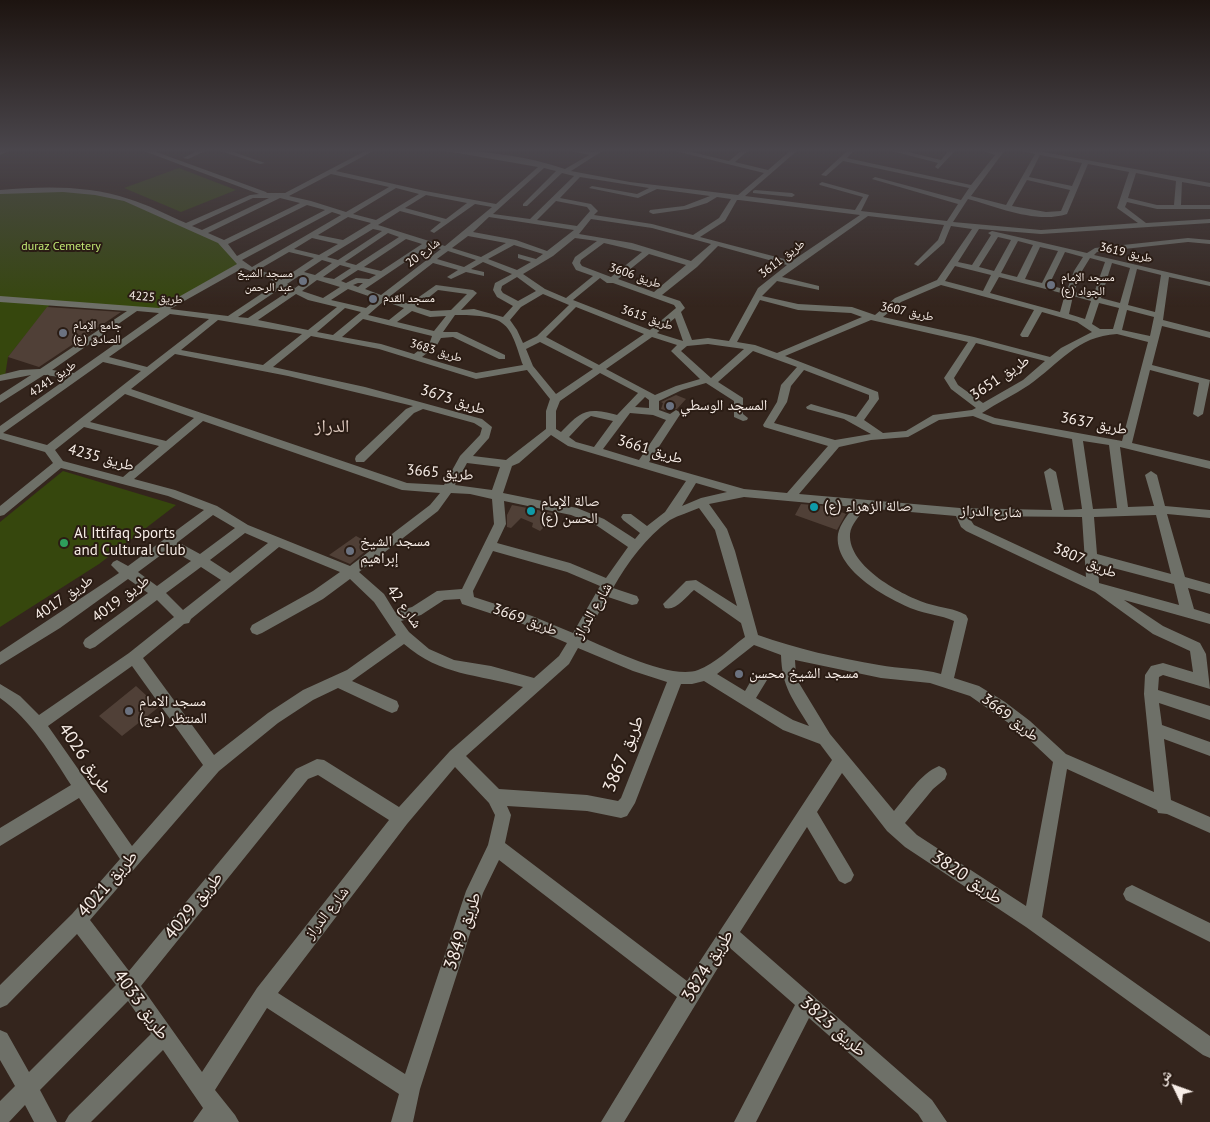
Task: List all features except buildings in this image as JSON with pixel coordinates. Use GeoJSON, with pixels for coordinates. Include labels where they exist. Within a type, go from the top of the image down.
{"type":"FeatureCollection","features":[{"type":"Feature","properties":{"kind":"street"},"geometry":{"type":"LineString","coordinates":[[132,202],[224,243],[239,262],[252,270],[276,278],[280,284],[294,291],[438,335],[454,334],[502,357]]}},
{"type":"Feature","properties":{"kind":"street"},"geometry":{"type":"LineString","coordinates":[[186,226],[234,202]]}},
{"type":"Feature","properties":{"kind":"street"},"geometry":{"type":"LineString","coordinates":[[202,233],[266,202]]}},
{"type":"Feature","properties":{"kind":"street"},"geometry":{"type":"LineString","coordinates":[[224,243],[308,202]]}},
{"type":"Feature","properties":{"kind":"street","name":"طريق 3615"},"geometry":{"type":"LineString","coordinates":[[310,202],[348,213],[387,231],[481,259],[517,274],[542,291],[651,334],[686,343],[732,343],[752,347],[874,394],[874,399],[859,420]]}},
{"type":"Feature","properties":{"kind":"street"},"geometry":{"type":"LineString","coordinates":[[252,270],[367,202]]}},
{"type":"Feature","properties":{"kind":"street"},"geometry":{"type":"LineString","coordinates":[[230,318],[320,258],[410,202]]}},
{"type":"Feature","properties":{"kind":"street"},"geometry":{"type":"LineString","coordinates":[[434,231],[472,202]]}},
{"type":"Feature","properties":{"kind":"street"},"geometry":{"type":"LineString","coordinates":[[481,202],[498,206]]}},
{"type":"Feature","properties":{"kind":"street","name":"شارع 20"},"geometry":{"type":"LineString","coordinates":[[336,338],[384,297],[467,234],[502,202]]}},
{"type":"Feature","properties":{"kind":"street"},"geometry":{"type":"LineString","coordinates":[[525,205],[528,202]]}},
{"type":"Feature","properties":{"kind":"street"},"geometry":{"type":"LineString","coordinates":[[533,220],[553,202]]}},
{"type":"Feature","properties":{"kind":"street"},"geometry":{"type":"LineString","coordinates":[[518,305],[500,295],[497,290],[501,282],[550,254],[574,236],[591,217],[594,211],[589,205],[572,202]]}},
{"type":"Feature","properties":{"kind":"street"},"geometry":{"type":"LineString","coordinates":[[653,212],[664,212],[702,202]]}},
{"type":"Feature","properties":{"kind":"street"},"geometry":{"type":"LineString","coordinates":[[693,238],[722,219],[733,202]]}},
{"type":"Feature","properties":{"kind":"street"},"geometry":{"type":"LineString","coordinates":[[780,202],[976,227],[1056,232],[1209,222]]}},
{"type":"Feature","properties":{"kind":"street"},"geometry":{"type":"LineString","coordinates":[[857,212],[863,202]]}},
{"type":"Feature","properties":{"kind":"street"},"geometry":{"type":"LineString","coordinates":[[918,264],[941,241],[949,223],[963,202]]}},
{"type":"Feature","properties":{"kind":"street"},"geometry":{"type":"LineString","coordinates":[[982,202],[1009,206],[1046,215],[1060,215],[1064,212],[1068,202]]}},
{"type":"Feature","properties":{"kind":"street"},"geometry":{"type":"LineString","coordinates":[[1009,206],[1011,202]]}},
{"type":"Feature","properties":{"kind":"street"},"geometry":{"type":"LineString","coordinates":[[1123,202],[1121,206],[1123,211],[1146,226]]}},
{"type":"Feature","properties":{"kind":"street"},"geometry":{"type":"LineString","coordinates":[[1136,202],[1153,207],[1210,207]]}},
{"type":"Feature","properties":{"kind":"street","name":"طريق 4241"},"geometry":{"type":"LineString","coordinates":[[0,431],[104,359],[164,311],[239,262],[333,209]]}},
{"type":"Feature","properties":{"kind":"street"},"geometry":{"type":"LineString","coordinates":[[400,209],[446,221]]}},
{"type":"Feature","properties":{"kind":"street"},"geometry":{"type":"LineString","coordinates":[[250,210],[258,213]]}},
{"type":"Feature","properties":{"kind":"street","name":"طريق 3611"},"geometry":{"type":"LineString","coordinates":[[732,343],[761,290],[793,264],[867,213]]}},
{"type":"Feature","properties":{"kind":"street"},"geometry":{"type":"LineString","coordinates":[[489,215],[533,220],[580,229]]}},
{"type":"Feature","properties":{"kind":"street"},"geometry":{"type":"LineString","coordinates":[[267,216],[276,218]]}},
{"type":"Feature","properties":{"kind":"street"},"geometry":{"type":"LineString","coordinates":[[591,217],[637,223],[793,264]]}},
{"type":"Feature","properties":{"kind":"street"},"geometry":{"type":"LineString","coordinates":[[302,225],[318,230]]}},
{"type":"Feature","properties":{"kind":"street"},"geometry":{"type":"LineString","coordinates":[[778,356],[874,318],[898,300],[940,282],[976,227]]}},
{"type":"Feature","properties":{"kind":"street","name":"طريق 3619"},"geometry":{"type":"LineString","coordinates":[[986,228],[995,235],[1210,284]]}},
{"type":"Feature","properties":{"kind":"street"},"geometry":{"type":"LineString","coordinates":[[250,321],[387,231]]}},
{"type":"Feature","properties":{"kind":"street"},"geometry":{"type":"LineString","coordinates":[[467,234],[513,242],[550,254]]}},
{"type":"Feature","properties":{"kind":"street"},"geometry":{"type":"LineString","coordinates":[[310,235],[344,243]]}},
{"type":"Feature","properties":{"kind":"street"},"geometry":{"type":"LineString","coordinates":[[974,269],[995,235]]}},
{"type":"Feature","properties":{"kind":"street"},"geometry":{"type":"LineString","coordinates":[[335,282],[405,236]]}},
{"type":"Feature","properties":{"kind":"street"},"geometry":{"type":"LineString","coordinates":[[574,236],[601,242],[625,244],[694,265]]}},
{"type":"Feature","properties":{"kind":"street"},"geometry":{"type":"LineString","coordinates":[[986,294],[1015,240]]}},
{"type":"Feature","properties":{"kind":"street"},"geometry":{"type":"LineString","coordinates":[[1064,316],[1070,293],[1086,256],[1105,248],[1197,240],[1210,242]]}},
{"type":"Feature","properties":{"kind":"street"},"geometry":{"type":"LineString","coordinates":[[451,277],[513,242]]}},
{"type":"Feature","properties":{"kind":"street","name":"طريق 3606"},"geometry":{"type":"LineString","coordinates":[[601,242],[576,263],[582,269],[610,281],[679,304],[681,308],[677,312]]}},
{"type":"Feature","properties":{"kind":"street"},"geometry":{"type":"LineString","coordinates":[[359,290],[427,244]]}},
{"type":"Feature","properties":{"kind":"street"},"geometry":{"type":"LineString","coordinates":[[655,296],[694,265],[715,245]]}},
{"type":"Feature","properties":{"kind":"street"},"geometry":{"type":"LineString","coordinates":[[1020,280],[1037,245]]}},
{"type":"Feature","properties":{"kind":"street"},"geometry":{"type":"LineString","coordinates":[[287,249],[383,274],[408,278]]}},
{"type":"Feature","properties":{"kind":"street"},"geometry":{"type":"LineString","coordinates":[[1044,287],[1062,250]]}},
{"type":"Feature","properties":{"kind":"street"},"geometry":{"type":"LineString","coordinates":[[610,281],[648,251]]}},
{"type":"Feature","properties":{"kind":"street"},"geometry":{"type":"LineString","coordinates":[[521,256],[538,262]]}},
{"type":"Feature","properties":{"kind":"street"},"geometry":{"type":"LineString","coordinates":[[432,260],[481,274]]}},
{"type":"Feature","properties":{"kind":"street"},"geometry":{"type":"LineString","coordinates":[[1088,324],[1109,261]]}},
{"type":"Feature","properties":{"kind":"street"},"geometry":{"type":"LineString","coordinates":[[954,263],[1123,307],[1210,335]]}},
{"type":"Feature","properties":{"kind":"street"},"geometry":{"type":"LineString","coordinates":[[1117,331],[1134,267]]}},
{"type":"Feature","properties":{"kind":"street"},"geometry":{"type":"LineString","coordinates":[[297,274],[335,282],[434,315],[474,312],[505,320],[513,330],[528,367],[555,399]]}},
{"type":"Feature","properties":{"kind":"street"},"geometry":{"type":"LineString","coordinates":[[1126,445],[1158,319],[1165,274]]}},
{"type":"Feature","properties":{"kind":"street"},"geometry":{"type":"LineString","coordinates":[[520,348],[540,338],[571,302],[598,276]]}},
{"type":"Feature","properties":{"kind":"street"},"geometry":{"type":"LineString","coordinates":[[775,278],[816,288]]}},
{"type":"Feature","properties":{"kind":"street"},"geometry":{"type":"LineString","coordinates":[[324,301],[358,279],[371,282]]}},
{"type":"Feature","properties":{"kind":"street"},"geometry":{"type":"LineString","coordinates":[[940,282],[1064,316],[1088,324],[1098,332]]}},
{"type":"Feature","properties":{"kind":"street"},"geometry":{"type":"LineString","coordinates":[[392,322],[436,287],[473,293],[451,314],[434,343],[416,357]]}},
{"type":"Feature","properties":{"kind":"street"},"geometry":{"type":"LineString","coordinates":[[505,320],[518,305],[542,291]]}},
{"type":"Feature","properties":{"kind":"street","name":"طريق 3607"},"geometry":{"type":"LineString","coordinates":[[757,297],[798,307],[845,309],[874,318],[974,340],[1050,360]]}},
{"type":"Feature","properties":{"kind":"street","name":"طريق 4225"},"geometry":{"type":"LineString","coordinates":[[0,299],[164,311],[230,318],[336,338]]}},
{"type":"Feature","properties":{"kind":"street"},"geometry":{"type":"LineString","coordinates":[[268,367],[343,306]]}},
{"type":"Feature","properties":{"kind":"street"},"geometry":{"type":"LineString","coordinates":[[0,400],[135,309]]}},
{"type":"Feature","properties":{"kind":"street"},"geometry":{"type":"LineString","coordinates":[[1025,335],[1039,309]]}},
{"type":"Feature","properties":{"kind":"street"},"geometry":{"type":"LineString","coordinates":[[464,458],[507,464],[515,460],[552,430],[550,411],[555,399],[651,334],[677,312],[686,343],[676,351],[709,382],[739,400],[738,415],[743,418]]}},
{"type":"Feature","properties":{"kind":"street"},"geometry":{"type":"LineString","coordinates":[[49,448],[216,317]]}},
{"type":"Feature","properties":{"kind":"street","name":"طريق 3651"},"geometry":{"type":"LineString","coordinates":[[836,444],[880,436],[908,434],[937,417],[979,410],[1026,382],[1050,360],[1098,332],[1117,331],[1153,340]]}},
{"type":"Feature","properties":{"kind":"street","name":"طريق 3683"},"geometry":{"type":"LineString","coordinates":[[336,338],[416,357],[476,376],[528,367]]}},
{"type":"Feature","properties":{"kind":"street"},"geometry":{"type":"LineString","coordinates":[[540,338],[654,399]]}},
{"type":"Feature","properties":{"kind":"street"},"geometry":{"type":"LineString","coordinates":[[974,340],[949,378],[954,387],[979,410]]}},
{"type":"Feature","properties":{"kind":"street"},"geometry":{"type":"LineString","coordinates":[[654,399],[679,388],[709,382],[752,347]]}},
{"type":"Feature","properties":{"kind":"street","name":"طريق 3673"},"geometry":{"type":"LineString","coordinates":[[172,351],[268,367],[369,390],[478,421],[487,427],[485,436],[464,458],[448,488],[434,508],[396,539],[304,605],[257,629]]}},
{"type":"Feature","properties":{"kind":"street"},"geometry":{"type":"LineString","coordinates":[[104,359],[148,370]]}},
{"type":"Feature","properties":{"kind":"street"},"geometry":{"type":"LineString","coordinates":[[791,496],[836,444],[768,425],[782,402],[786,386],[803,366]]}},
{"type":"Feature","properties":{"kind":"street"},"geometry":{"type":"LineString","coordinates":[[1146,366],[1207,383],[1198,414]]}},
{"type":"Feature","properties":{"kind":"street"},"geometry":{"type":"LineString","coordinates":[[0,378],[16,373],[42,370],[78,377]]}},
{"type":"Feature","properties":{"kind":"street","name":"طريق 3665"},"geometry":{"type":"LineString","coordinates":[[123,390],[200,418],[406,487],[448,488],[497,494],[582,514],[609,526],[636,545]]}},
{"type":"Feature","properties":{"kind":"street"},"geometry":{"type":"LineString","coordinates":[[597,450],[626,410],[644,392]]}},
{"type":"Feature","properties":{"kind":"street"},"geometry":{"type":"LineString","coordinates":[[654,399],[654,412]]}},
{"type":"Feature","properties":{"kind":"street"},"geometry":{"type":"LineString","coordinates":[[360,459],[410,411],[421,406]]}},
{"type":"Feature","properties":{"kind":"street"},"geometry":{"type":"LineString","coordinates":[[811,407],[859,420],[880,436]]}},
{"type":"Feature","properties":{"kind":"street"},"geometry":{"type":"LineString","coordinates":[[626,410],[674,416],[642,464]]}},
{"type":"Feature","properties":{"kind":"street","name":"طريق 3637"},"geometry":{"type":"LineString","coordinates":[[979,410],[993,421],[1126,445],[1210,465]]}},
{"type":"Feature","properties":{"kind":"street"},"geometry":{"type":"LineString","coordinates":[[562,438],[587,412],[619,419]]}},
{"type":"Feature","properties":{"kind":"street"},"geometry":{"type":"LineString","coordinates":[[126,480],[200,418]]}},
{"type":"Feature","properties":{"kind":"street"},"geometry":{"type":"LineString","coordinates":[[82,424],[168,445]]}},
{"type":"Feature","properties":{"kind":"street","name":"طريق 3661"},"geometry":{"type":"LineString","coordinates":[[552,430],[572,444],[744,493]]}},
{"type":"Feature","properties":{"kind":"street","name":"طريق 4235"},"geometry":{"type":"LineString","coordinates":[[0,436],[49,448],[59,464],[171,493]]}},
{"type":"Feature","properties":{"kind":"street"},"geometry":{"type":"LineString","coordinates":[[1077,436],[1093,558],[1093,586],[1158,630],[1195,647],[1199,654],[1206,681]]}},
{"type":"Feature","properties":{"kind":"street"},"geometry":{"type":"LineString","coordinates":[[1114,443],[1123,511]]}},
{"type":"Feature","properties":{"kind":"street"},"geometry":{"type":"LineString","coordinates":[[0,512],[59,464]]}},
{"type":"Feature","properties":{"kind":"street"},"geometry":{"type":"LineString","coordinates":[[392,618],[416,611],[442,595],[466,596],[490,546],[501,516],[497,494],[498,485],[507,464]]}},
{"type":"Feature","properties":{"kind":"street"},"geometry":{"type":"LineString","coordinates":[[1050,472],[1059,514]]}},
{"type":"Feature","properties":{"kind":"street"},"geometry":{"type":"LineString","coordinates":[[1151,475],[1188,613]]}},
{"type":"Feature","properties":{"kind":"street"},"geometry":{"type":"LineString","coordinates":[[668,516],[693,479]]}},
{"type":"Feature","properties":{"kind":"street","name":"شارع 42"},"geometry":{"type":"LineString","coordinates":[[171,493],[213,509],[244,528],[350,571],[380,598],[404,636],[424,653],[452,666],[491,672],[537,685]]}},
{"type":"Feature","properties":{"kind":"street","name":"شارع الدراز"},"geometry":{"type":"LineString","coordinates":[[203,1090],[264,995],[401,818],[455,756],[564,660],[606,587],[636,545],[648,532],[668,516],[701,502],[744,493],[960,512],[1059,514],[1162,511],[1192,514],[1205,513]]}},
{"type":"Feature","properties":{"kind":"street"},"geometry":{"type":"LineString","coordinates":[[701,502],[721,529],[752,638]]}},
{"type":"Feature","properties":{"kind":"street"},"geometry":{"type":"LineString","coordinates":[[863,502],[844,535],[844,544],[859,568],[875,583],[893,594],[929,609],[953,614],[961,622],[946,681]]}},
{"type":"Feature","properties":{"kind":"street","name":"طريق 4017"},"geometry":{"type":"LineString","coordinates":[[0,659],[36,637],[122,569],[169,543],[213,509]]}},
{"type":"Feature","properties":{"kind":"street","name":"طريق 3807"},"geometry":{"type":"LineString","coordinates":[[960,512],[965,524],[970,528],[1093,586],[1210,619]]}},
{"type":"Feature","properties":{"kind":"street"},"geometry":{"type":"LineString","coordinates":[[627,517],[648,532]]}},
{"type":"Feature","properties":{"kind":"street","name":"طريق 4019"},"geometry":{"type":"LineString","coordinates":[[90,644],[244,528]]}},
{"type":"Feature","properties":{"kind":"street"},"geometry":{"type":"LineString","coordinates":[[38,725],[184,619],[277,542]]}},
{"type":"Feature","properties":{"kind":"street"},"geometry":{"type":"LineString","coordinates":[[169,543],[201,560],[231,580]]}},
{"type":"Feature","properties":{"kind":"street"},"geometry":{"type":"LineString","coordinates":[[490,546],[570,568],[632,600]]}},
{"type":"Feature","properties":{"kind":"street"},"geometry":{"type":"LineString","coordinates":[[1093,558],[1210,589]]}},
{"type":"Feature","properties":{"kind":"street"},"geometry":{"type":"LineString","coordinates":[[122,569],[157,592],[184,619]]}},
{"type":"Feature","properties":{"kind":"street"},"geometry":{"type":"LineString","coordinates":[[670,604],[691,585],[696,585],[748,620]]}},
{"type":"Feature","properties":{"kind":"street","name":"طريق 3669"},"geometry":{"type":"LineString","coordinates":[[466,596],[629,662],[676,678],[692,678],[705,674],[752,638],[788,652],[881,672],[930,677],[946,681],[974,691],[1000,707],[1060,760],[1164,807],[1210,825]]}},
{"type":"Feature","properties":{"kind":"street","name":"طريق 4021"},"geometry":{"type":"LineString","coordinates":[[0,998],[78,920],[130,858],[213,766],[242,742],[308,694],[338,681],[369,662],[404,636]]}},
{"type":"Feature","properties":{"kind":"street","name":"طريق 3820"},"geometry":{"type":"LineString","coordinates":[[788,652],[789,675],[792,686],[825,739],[893,825],[911,841],[1032,921],[1210,1048]]}},
{"type":"Feature","properties":{"kind":"street"},"geometry":{"type":"LineString","coordinates":[[134,657],[213,766]]}},
{"type":"Feature","properties":{"kind":"street"},"geometry":{"type":"LineString","coordinates":[[1164,807],[1151,694],[1152,675],[1156,670],[1173,671],[1206,681]]}},
{"type":"Feature","properties":{"kind":"street"},"geometry":{"type":"LineString","coordinates":[[705,674],[746,701],[788,725],[825,739]]}},
{"type":"Feature","properties":{"kind":"street","name":"طريق 3867"},"geometry":{"type":"LineString","coordinates":[[495,797],[558,800],[621,810],[627,803],[676,678]]}},
{"type":"Feature","properties":{"kind":"street"},"geometry":{"type":"LineString","coordinates":[[746,701],[760,680]]}},
{"type":"Feature","properties":{"kind":"street"},"geometry":{"type":"LineString","coordinates":[[338,681],[392,706]]}},
{"type":"Feature","properties":{"kind":"street","name":"طريق 4026"},"geometry":{"type":"LineString","coordinates":[[0,690],[10,695],[38,725],[130,858]]}},
{"type":"Feature","properties":{"kind":"street"},"geometry":{"type":"LineString","coordinates":[[1151,694],[1210,713]]}},
{"type":"Feature","properties":{"kind":"street"},"geometry":{"type":"LineString","coordinates":[[1155,728],[1210,749]]}},
{"type":"Feature","properties":{"kind":"street","name":"طريق 3849"},"geometry":{"type":"LineString","coordinates":[[402,1122],[410,1089],[475,891],[496,847],[503,815],[495,797],[455,756]]}},
{"type":"Feature","properties":{"kind":"street","name":"طريق 3824"},"geometry":{"type":"LineString","coordinates":[[612,1122],[689,995],[841,760]]}},
{"type":"Feature","properties":{"kind":"street"},"geometry":{"type":"LineString","coordinates":[[1032,921],[1060,760]]}},
{"type":"Feature","properties":{"kind":"street","name":"طريق 4029"},"geometry":{"type":"LineString","coordinates":[[0,1116],[29,1089],[129,986],[302,774],[317,767],[324,768],[401,818]]}},
{"type":"Feature","properties":{"kind":"street"},"geometry":{"type":"LineString","coordinates":[[893,825],[927,784],[939,774]]}},
{"type":"Feature","properties":{"kind":"street"},"geometry":{"type":"LineString","coordinates":[[0,838],[81,788]]}},
{"type":"Feature","properties":{"kind":"street"},"geometry":{"type":"LineString","coordinates":[[807,811],[845,875]]}},
{"type":"Feature","properties":{"kind":"street"},"geometry":{"type":"LineString","coordinates":[[496,847],[689,995]]}},
{"type":"Feature","properties":{"kind":"street"},"geometry":{"type":"LineString","coordinates":[[1132,894],[1210,933]]}},
{"type":"Feature","properties":{"kind":"street","name":"طريق 4033"},"geometry":{"type":"LineString","coordinates":[[78,920],[129,986],[203,1090],[216,1118]]}},
{"type":"Feature","properties":{"kind":"street","name":"طريق 3823"},"geometry":{"type":"LineString","coordinates":[[728,934],[926,1107],[936,1122]]}},
{"type":"Feature","properties":{"kind":"street"},"geometry":{"type":"LineString","coordinates":[[264,995],[410,1089]]}},
{"type":"Feature","properties":{"kind":"street"},"geometry":{"type":"LineString","coordinates":[[745,1122],[806,1004]]}},
{"type":"Feature","properties":{"kind":"street"},"geometry":{"type":"LineString","coordinates":[[76,1122],[163,1036]]}},
{"type":"Feature","properties":{"kind":"street"},"geometry":{"type":"LineString","coordinates":[[0,1040],[46,1122]]}},
{"type":"Feature","properties":{"kind":"green space","name":"duraz Cemetery"},"geometry":{"type":"Polygon","coordinates":[[[0,202],[127,202],[224,243],[242,265],[160,311],[52,302],[8,357],[5,376],[0,378],[0,202]]]}},
{"type":"Feature","properties":{"kind":"green space"},"geometry":{"type":"Polygon","coordinates":[[[158,202],[205,202],[181,212],[158,202]]]}},
{"type":"Feature","properties":{"kind":"green space","name":"Al Ittifaq Sports and Cultural Club"},"geometry":{"type":"Polygon","coordinates":[[[63,471],[176,505],[99,564],[0,627],[0,522],[63,471]]]}},
{"type":"Feature","properties":{"kind":"place","name":"مسجد الشيخ عبد الرحمن"},"geometry":{"type":"Point","coordinates":[303,281]}},
{"type":"Feature","properties":{"kind":"place","name":"مسجد الإمام الجواد (ع)"},"geometry":{"type":"Point","coordinates":[1051,285]}},
{"type":"Feature","properties":{"kind":"place","name":"مسجد القدم"},"geometry":{"type":"Point","coordinates":[373,299]}},
{"type":"Feature","properties":{"kind":"place","name":"جامع الإمام الصادق (ع)"},"geometry":{"type":"Point","coordinates":[63,333]}},
{"type":"Feature","properties":{"kind":"place","name":"المسجد الوسطي"},"geometry":{"type":"Point","coordinates":[670,406]}},
{"type":"Feature","properties":{"kind":"place","name":"(ع) صالة الزهراء"},"geometry":{"type":"Point","coordinates":[814,507]}},
{"type":"Feature","properties":{"kind":"place","name":"صالة الإمام الحسن (ع)"},"geometry":{"type":"Point","coordinates":[531,511]}},
{"type":"Feature","properties":{"kind":"place","name":"Al Ittifaq Sports and Cultural Club"},"geometry":{"type":"Point","coordinates":[64,543]}},
{"type":"Feature","properties":{"kind":"place","name":"مسجد الشيخ إبراهيم"},"geometry":{"type":"Point","coordinates":[350,551]}},
{"type":"Feature","properties":{"kind":"place","name":"مسجد الشيخ محسن"},"geometry":{"type":"Point","coordinates":[739,674]}},
{"type":"Feature","properties":{"kind":"place","name":"مسجد الامام المنتظر (عج)"},"geometry":{"type":"Point","coordinates":[129,711]}},
{"type":"Feature","properties":{"kind":"district","name":"الدراز"},"geometry":{"type":"Point","coordinates":[332,427]}}]}
